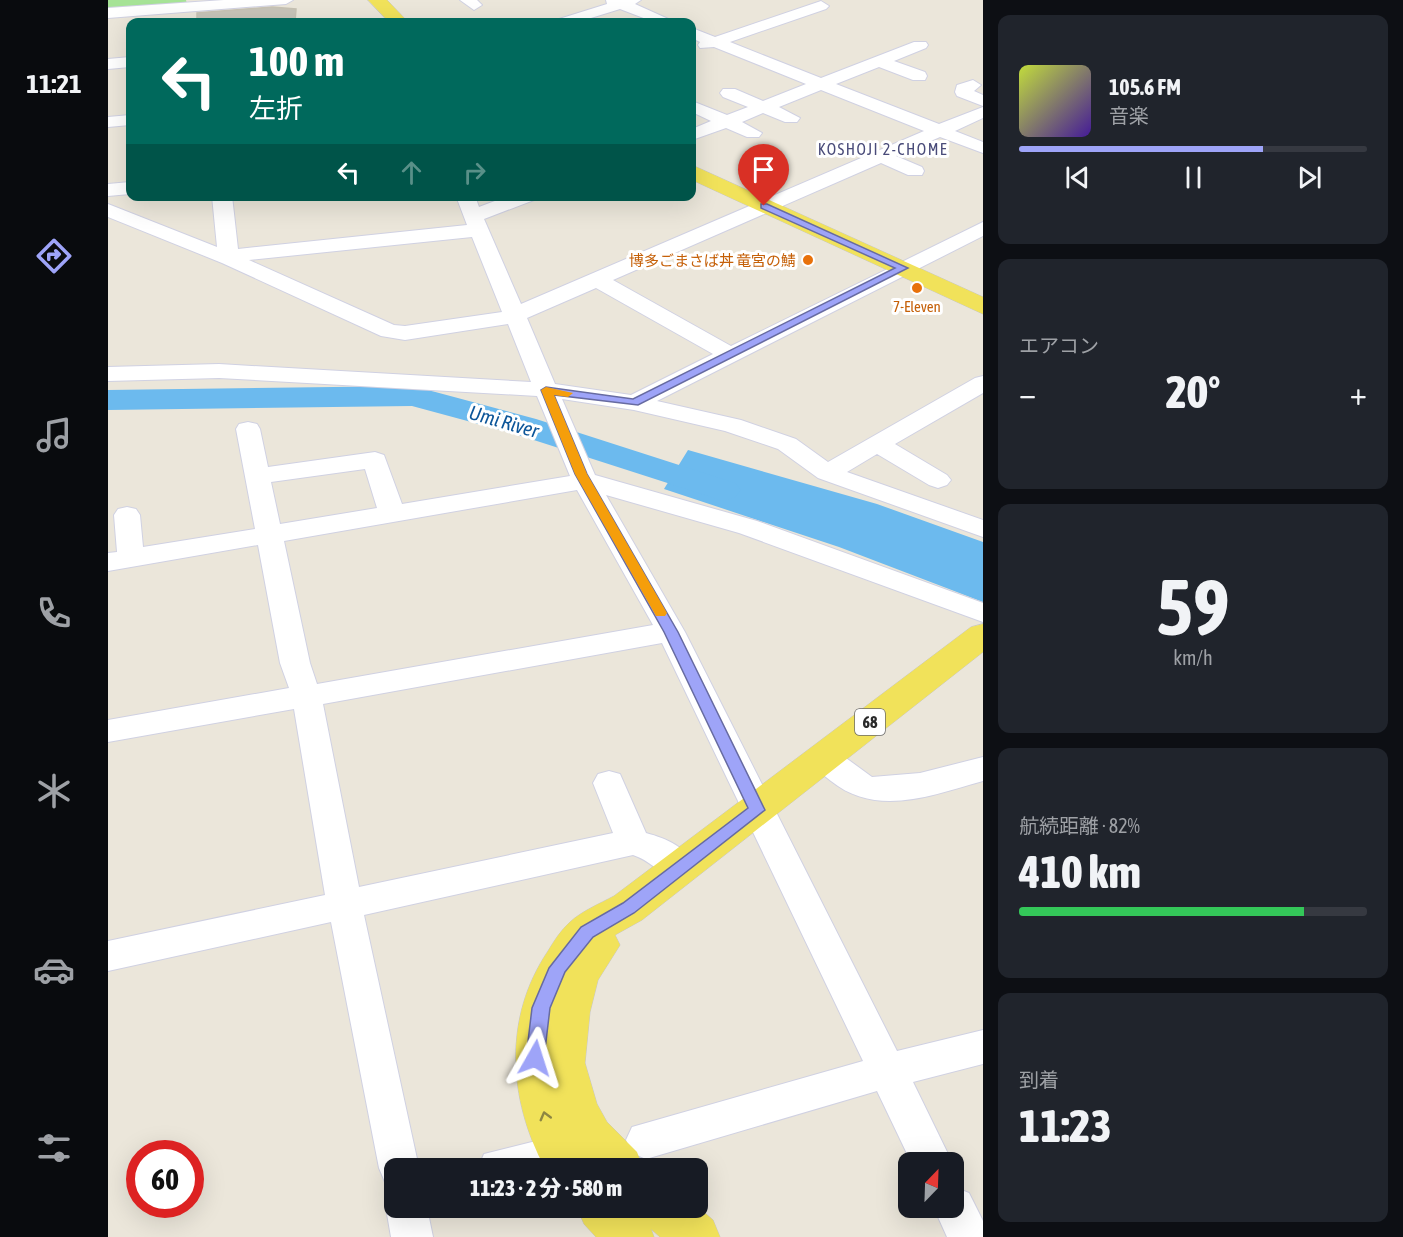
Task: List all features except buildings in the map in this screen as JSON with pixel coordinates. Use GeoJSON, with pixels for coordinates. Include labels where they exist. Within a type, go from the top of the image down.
{"type":"FeatureCollection","features":[{"type":"Feature","properties":{"kind":"main road"},"geometry":{"type":"LineString","coordinates":[[377,0],[393,18]]}},
{"type":"Feature","properties":{"kind":"main road"},"geometry":{"type":"LineString","coordinates":[[696,174],[983,306]]}},
{"type":"Feature","properties":{"kind":"main road","name":"68"},"geometry":{"type":"LineString","coordinates":[[554,1158],[556,1147],[544,1116],[535,1058],[541,1008],[558,968],[587,932],[628,908],[983,635]]}},
{"type":"Feature","properties":{"kind":"main road","name":"68"},"geometry":{"type":"LineString","coordinates":[[628,908],[578,975],[569,1012],[563,1063],[576,1110],[591,1137],[633,1154]]}},
{"type":"Feature","properties":{"kind":"main road"},"geometry":{"type":"LineString","coordinates":[[611,1218],[630,1237]]}},
{"type":"Feature","properties":{"kind":"main road"},"geometry":{"type":"LineString","coordinates":[[674,1218],[696,1237]]}},
{"type":"Feature","properties":{"kind":"street"},"geometry":{"type":"LineString","coordinates":[[108,13],[193,10],[286,0]]}},
{"type":"Feature","properties":{"kind":"street"},"geometry":{"type":"LineString","coordinates":[[575,18],[622,1],[658,18]]}},
{"type":"Feature","properties":{"kind":"street"},"geometry":{"type":"LineString","coordinates":[[791,23],[821,6]]}},
{"type":"Feature","properties":{"kind":"street"},"geometry":{"type":"LineString","coordinates":[[751,15],[771,23]]}},
{"type":"Feature","properties":{"kind":"street"},"geometry":{"type":"LineString","coordinates":[[696,49],[771,23],[816,26]]}},
{"type":"Feature","properties":{"kind":"street"},"geometry":{"type":"LineString","coordinates":[[696,35],[983,148]]}},
{"type":"Feature","properties":{"kind":"street"},"geometry":{"type":"LineString","coordinates":[[867,45],[919,76]]}},
{"type":"Feature","properties":{"kind":"street"},"geometry":{"type":"LineString","coordinates":[[696,133],[920,45]]}},
{"type":"Feature","properties":{"kind":"street"},"geometry":{"type":"LineString","coordinates":[[729,61],[747,54]]}},
{"type":"Feature","properties":{"kind":"street"},"geometry":{"type":"LineString","coordinates":[[108,64],[126,62]]}},
{"type":"Feature","properties":{"kind":"street"},"geometry":{"type":"LineString","coordinates":[[973,85],[963,89],[963,92],[983,101]]}},
{"type":"Feature","properties":{"kind":"street"},"geometry":{"type":"LineString","coordinates":[[729,93],[791,118]]}},
{"type":"Feature","properties":{"kind":"street"},"geometry":{"type":"LineString","coordinates":[[696,108],[753,134]]}},
{"type":"Feature","properties":{"kind":"street"},"geometry":{"type":"LineString","coordinates":[[108,210],[229,258],[389,331],[423,330],[499,320],[515,315],[983,112]]}},
{"type":"Feature","properties":{"kind":"street"},"geometry":{"type":"LineString","coordinates":[[108,122],[126,120]]}},
{"type":"Feature","properties":{"kind":"street"},"geometry":{"type":"LineString","coordinates":[[880,156],[915,171]]}},
{"type":"Feature","properties":{"kind":"street"},"geometry":{"type":"LineString","coordinates":[[108,190],[126,188]]}},
{"type":"Feature","properties":{"kind":"street"},"geometry":{"type":"LineString","coordinates":[[223,201],[229,258]]}},
{"type":"Feature","properties":{"kind":"street"},"geometry":{"type":"LineString","coordinates":[[229,258],[473,214],[512,201]]}},
{"type":"Feature","properties":{"kind":"street"},"geometry":{"type":"LineString","coordinates":[[473,214],[584,477],[671,632],[927,1152]]}},
{"type":"Feature","properties":{"kind":"street"},"geometry":{"type":"LineString","coordinates":[[634,402],[983,228]]}},
{"type":"Feature","properties":{"kind":"street"},"geometry":{"type":"LineString","coordinates":[[596,279],[730,355]]}},
{"type":"Feature","properties":{"kind":"street"},"geometry":{"type":"LineString","coordinates":[[108,374],[219,371],[634,402],[732,425],[787,444],[827,473],[983,529]]}},
{"type":"Feature","properties":{"kind":"street"},"geometry":{"type":"LineString","coordinates":[[827,473],[983,383]]}},
{"type":"Feature","properties":{"kind":"street"},"geometry":{"type":"LineString","coordinates":[[248,429],[294,663],[306,694],[345,906],[397,1158]]}},
{"type":"Feature","properties":{"kind":"street"},"geometry":{"type":"LineString","coordinates":[[877,444],[938,480]]}},
{"type":"Feature","properties":{"kind":"street"},"geometry":{"type":"LineString","coordinates":[[257,476],[375,460],[392,514]]}},
{"type":"Feature","properties":{"kind":"street"},"geometry":{"type":"LineString","coordinates":[[127,515],[119,560],[270,536],[584,477],[748,527],[983,613]]}},
{"type":"Feature","properties":{"kind":"street"},"geometry":{"type":"LineString","coordinates":[[108,731],[306,694],[671,632]]}},
{"type":"Feature","properties":{"kind":"street"},"geometry":{"type":"LineString","coordinates":[[824,758],[862,787],[874,790],[890,790],[983,770]]}},
{"type":"Feature","properties":{"kind":"street"},"geometry":{"type":"LineString","coordinates":[[609,783],[633,843]]}},
{"type":"Feature","properties":{"kind":"street"},"geometry":{"type":"LineString","coordinates":[[108,956],[633,843],[660,850],[680,868]]}},
{"type":"Feature","properties":{"kind":"street"},"geometry":{"type":"LineString","coordinates":[[633,1154],[888,1071],[983,1047]]}},
{"type":"Feature","properties":{"kind":"street"},"geometry":{"type":"LineString","coordinates":[[408,1218],[412,1237]]}},
{"type":"Feature","properties":{"kind":"street"},"geometry":{"type":"LineString","coordinates":[[960,1218],[969,1237]]}},
{"type":"Feature","properties":{"kind":"green space"},"geometry":{"type":"Polygon","coordinates":[[[108,0],[186,0],[187,4],[108,11],[108,0]]]}},
{"type":"Feature","properties":{"kind":"water"},"geometry":{"type":"Polygon","coordinates":[[[688,450],[877,504],[983,542],[983,602],[839,547],[664,489],[688,450]]]}},
{"type":"Feature","properties":{"kind":"waterway","name":"Umi River"},"geometry":{"type":"LineString","coordinates":[[108,400],[413,396],[524,426],[723,490]]}},
{"type":"Feature","properties":{"kind":"slow traffic"},"geometry":{"type":"LineString","coordinates":[[568,393],[546,390],[581,474],[660,613]]}},
{"type":"Feature","properties":{"kind":"place","name":"博多ごまさば丼 竜宮の鯖"},"geometry":{"type":"Point","coordinates":[808,260]}},
{"type":"Feature","properties":{"kind":"place","name":"7-Eleven"},"geometry":{"type":"Point","coordinates":[917,288]}},
{"type":"Feature","properties":{"kind":"district","name":"KOSHOJI 2-CHOME"},"geometry":{"type":"Point","coordinates":[883,149]}},
{"type":"Feature","properties":{"kind":"route"},"geometry":{"type":"LineString","coordinates":[[535,1058],[541,1008],[558,968],[587,932],[628,908],[757,810],[671,632],[581,474],[546,390],[634,402],[903,268],[764,206]]}}]}
